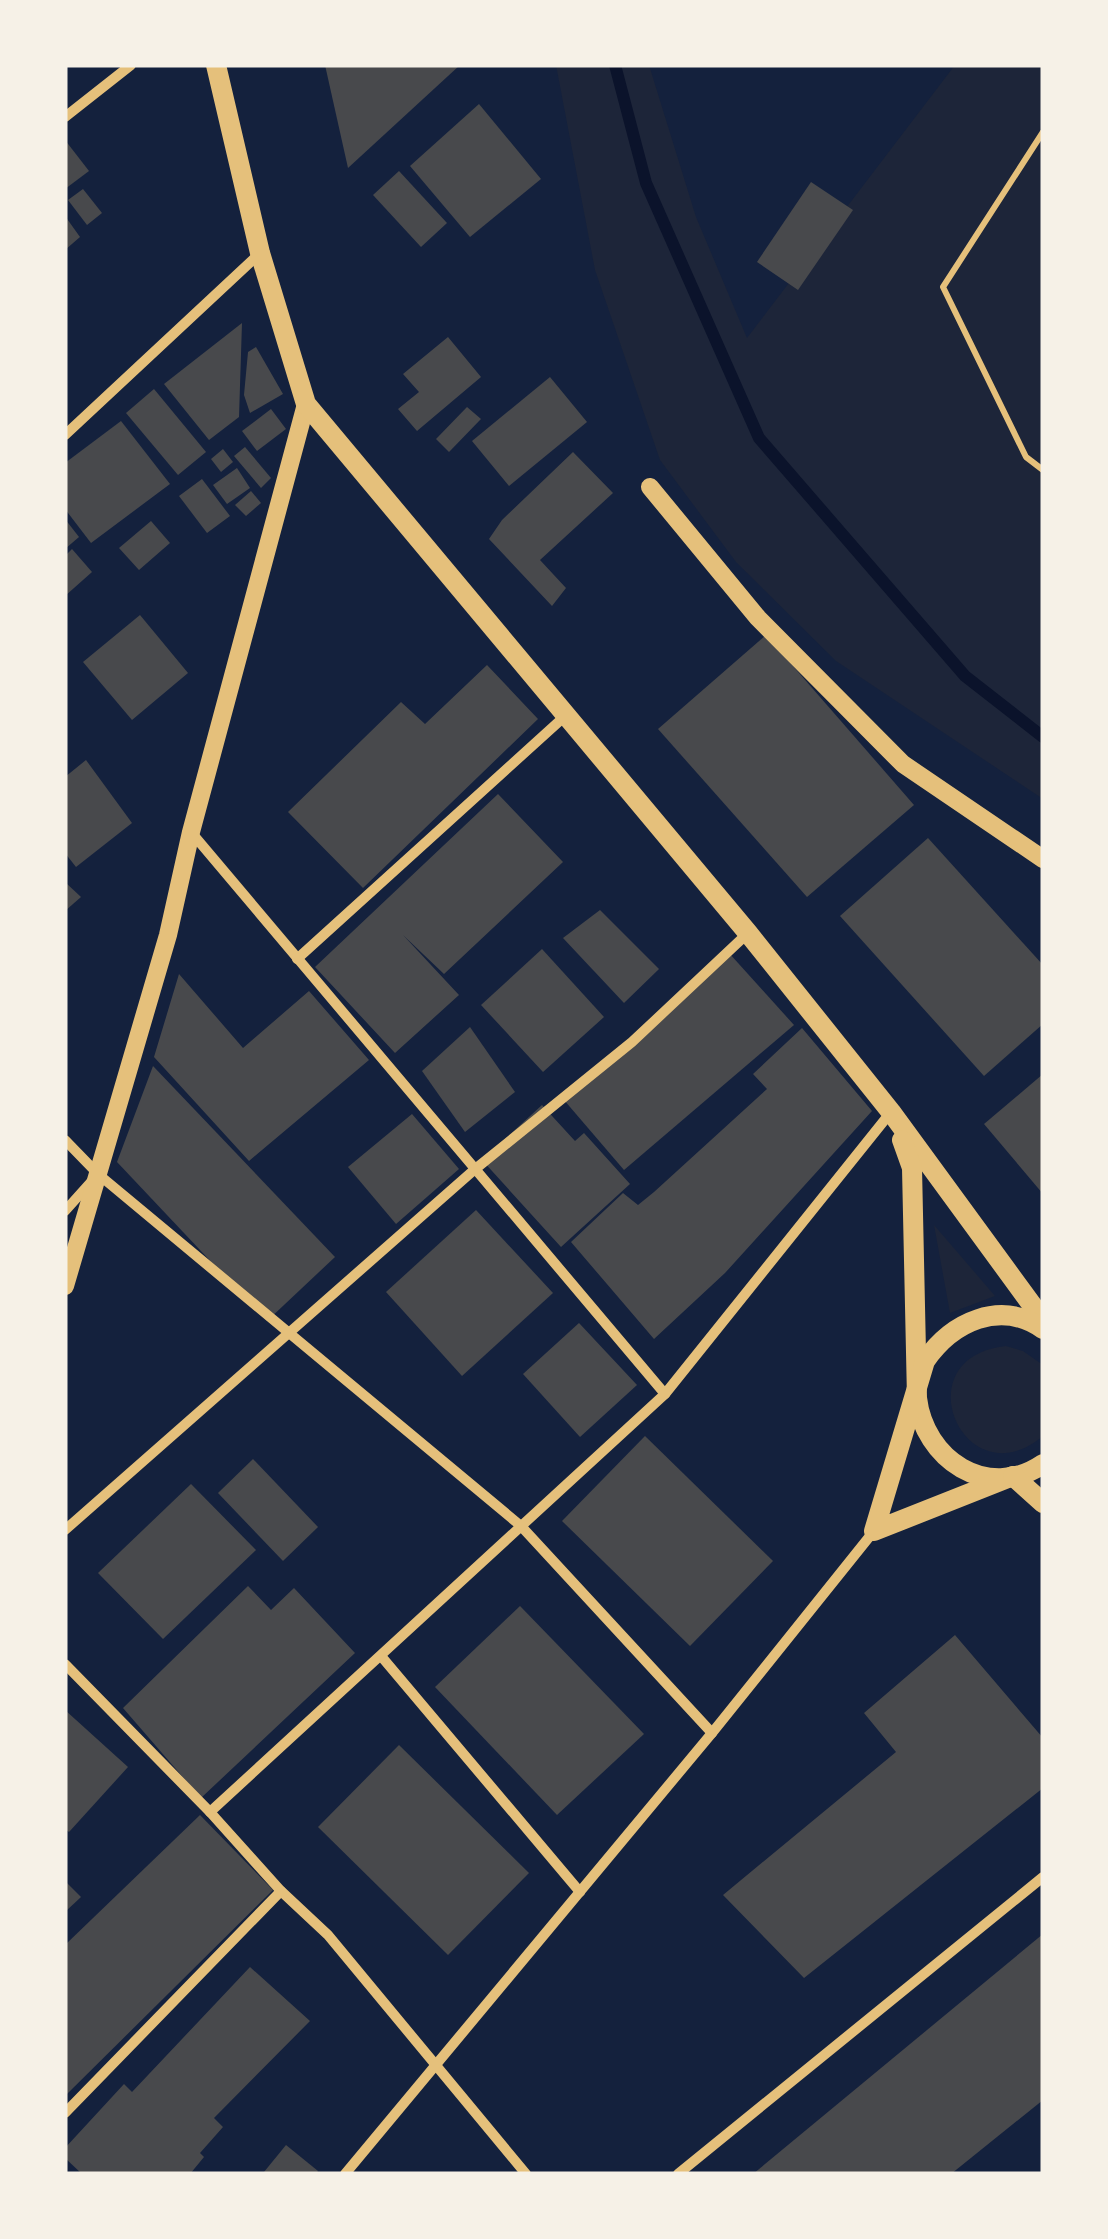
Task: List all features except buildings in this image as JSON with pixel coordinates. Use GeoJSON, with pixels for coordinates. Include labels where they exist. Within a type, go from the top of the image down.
{"type":"FeatureCollection","features":[{"type":"Feature","properties":{"kind":"main road"},"geometry":{"type":"LineString","coordinates":[[216,65],[260,253],[306,404],[564,717],[748,932],[893,1115],[1043,1320]]}},
{"type":"Feature","properties":{"kind":"main road"},"geometry":{"type":"LineString","coordinates":[[893,1115],[912,1168],[918,1381],[920,1416],[927,1435],[941,1454],[960,1468],[983,1476],[1013,1476],[1043,1503]]}},
{"type":"Feature","properties":{"kind":"main road"},"geometry":{"type":"LineString","coordinates":[[874,1532],[918,1381],[937,1343],[958,1326],[983,1316],[1010,1316],[1043,1329]]}},
{"type":"Feature","properties":{"kind":"main road"},"geometry":{"type":"LineString","coordinates":[[874,1532],[1043,1464]]}},
{"type":"Feature","properties":{"kind":"street"},"geometry":{"type":"LineString","coordinates":[[65,117],[132,65]]}},
{"type":"Feature","properties":{"kind":"street"},"geometry":{"type":"LineString","coordinates":[[65,435],[260,253]]}},
{"type":"Feature","properties":{"kind":"street"},"geometry":{"type":"LineString","coordinates":[[65,1286],[168,935],[190,832],[306,404]]}},
{"type":"Feature","properties":{"kind":"street"},"geometry":{"type":"LineString","coordinates":[[650,488],[758,618],[904,764],[1043,859]]}},
{"type":"Feature","properties":{"kind":"street"},"geometry":{"type":"LineString","coordinates":[[297,958],[564,717]]}},
{"type":"Feature","properties":{"kind":"street"},"geometry":{"type":"LineString","coordinates":[[190,832],[665,1394]]}},
{"type":"Feature","properties":{"kind":"street"},"geometry":{"type":"LineString","coordinates":[[65,1530],[474,1170],[632,1042],[748,932]]}},
{"type":"Feature","properties":{"kind":"street"},"geometry":{"type":"LineString","coordinates":[[210,1812],[665,1394],[893,1115]]}},
{"type":"Feature","properties":{"kind":"street"},"geometry":{"type":"LineString","coordinates":[[65,1140],[98,1174],[521,1526],[712,1733]]}},
{"type":"Feature","properties":{"kind":"street"},"geometry":{"type":"LineString","coordinates":[[65,1211],[98,1174]]}},
{"type":"Feature","properties":{"kind":"street"},"geometry":{"type":"LineString","coordinates":[[345,2174],[874,1532]]}},
{"type":"Feature","properties":{"kind":"street"},"geometry":{"type":"LineString","coordinates":[[382,1656],[580,1892]]}},
{"type":"Feature","properties":{"kind":"street"},"geometry":{"type":"LineString","coordinates":[[65,1664],[210,1812],[281,1892],[328,1935],[526,2174]]}},
{"type":"Feature","properties":{"kind":"street"},"geometry":{"type":"LineString","coordinates":[[678,2174],[1043,1877]]}},
{"type":"Feature","properties":{"kind":"street"},"geometry":{"type":"LineString","coordinates":[[65,2112],[281,1892]]}},
{"type":"Feature","properties":{"kind":"path"},"geometry":{"type":"LineString","coordinates":[[1043,132],[943,287],[1026,457],[1043,470]]}},
{"type":"Feature","properties":{"kind":"shaded area"},"geometry":{"type":"Polygon","coordinates":[[[556,65],[649,65],[696,217],[747,338],[955,65],[1043,65],[1043,799],[836,661],[736,562],[660,460],[595,270],[556,65]]]}},
{"type":"Feature","properties":{"kind":"shaded area"},"geometry":{"type":"Polygon","coordinates":[[[934,1225],[995,1296],[950,1313],[934,1225]]]}},
{"type":"Feature","properties":{"kind":"shaded area"},"geometry":{"type":"Polygon","coordinates":[[[1006,1346],[1023,1351],[1043,1365],[1043,1436],[1014,1452],[989,1451],[969,1439],[956,1420],[951,1397],[956,1374],[974,1356],[1006,1346]]]}},
{"type":"Feature","properties":{"kind":"waterway"},"geometry":{"type":"LineString","coordinates":[[615,65],[646,183],[759,438],[965,676],[1043,737]]}}]}
